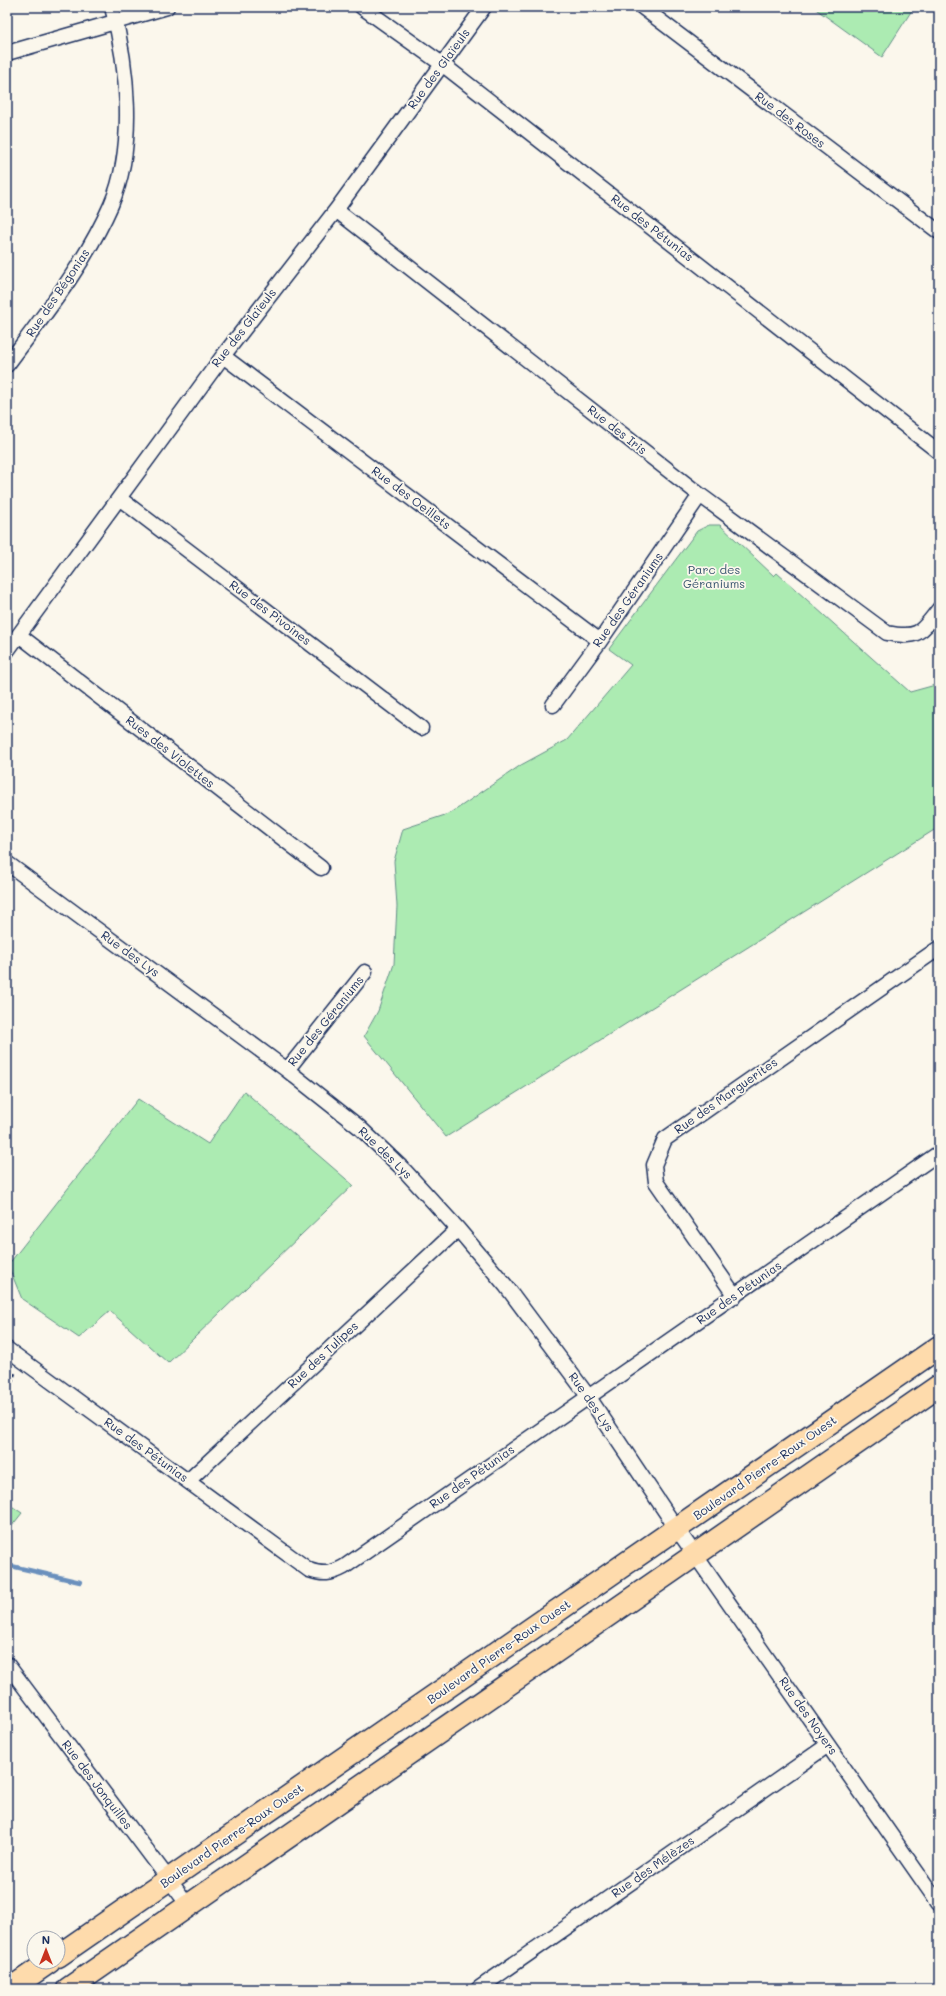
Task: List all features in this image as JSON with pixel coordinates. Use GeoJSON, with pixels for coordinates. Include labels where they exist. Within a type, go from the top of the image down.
{"type":"FeatureCollection","features":[{"type":"Feature","properties":{"kind":"main road","name":"Boulevard Pierre-Roux Ouest"},"geometry":{"type":"LineString","coordinates":[[66,1950],[939,1347]]}},
{"type":"Feature","properties":{"kind":"main road"},"geometry":{"type":"LineString","coordinates":[[68,1989],[697,1555],[939,1386]]}},
{"type":"Feature","properties":{"kind":"main road"},"geometry":{"type":"LineString","coordinates":[[10,1989],[37,1970]]}},
{"type":"Feature","properties":{"kind":"street","name":"Rue des Bégonias"},"geometry":{"type":"LineString","coordinates":[[7,365],[71,278],[90,247],[111,204],[122,168],[126,130],[125,80],[116,22],[112,7]]}},
{"type":"Feature","properties":{"kind":"street"},"geometry":{"type":"LineString","coordinates":[[7,53],[167,7]]}},
{"type":"Feature","properties":{"kind":"street","name":"Rue des Pétunias"},"geometry":{"type":"LineString","coordinates":[[362,7],[442,64],[939,452]]}},
{"type":"Feature","properties":{"kind":"street","name":"Rue des Glaïeuls"},"geometry":{"type":"LineString","coordinates":[[7,651],[223,356],[336,210],[484,7]]}},
{"type":"Feature","properties":{"kind":"street","name":"Rue des Roses"},"geometry":{"type":"LineString","coordinates":[[642,7],[939,232]]}},
{"type":"Feature","properties":{"kind":"street","name":"Rue des Iris"},"geometry":{"type":"LineString","coordinates":[[336,210],[700,495],[887,633],[906,636],[923,630],[939,609]]}},
{"type":"Feature","properties":{"kind":"street","name":"Rue des Oeillets"},"geometry":{"type":"LineString","coordinates":[[223,356],[600,641]]}},
{"type":"Feature","properties":{"kind":"street","name":"Rue des Géraniums"},"geometry":{"type":"LineString","coordinates":[[553,704],[600,641],[700,495]]}},
{"type":"Feature","properties":{"kind":"street","name":"Rue des Pivoines"},"geometry":{"type":"LineString","coordinates":[[119,498],[421,728]]}},
{"type":"Feature","properties":{"kind":"street","name":"Rues des Violettes"},"geometry":{"type":"LineString","coordinates":[[19,635],[321,868]]}},
{"type":"Feature","properties":{"kind":"street","name":"Rue des Lys"},"geometry":{"type":"LineString","coordinates":[[7,863],[287,1070],[359,1127],[405,1171],[458,1229],[506,1286],[588,1396],[677,1529]]}},
{"type":"Feature","properties":{"kind":"street","name":"Rue des Marguerites"},"geometry":{"type":"LineString","coordinates":[[736,1296],[656,1182],[654,1165],[665,1139],[939,948]]}},
{"type":"Feature","properties":{"kind":"street","name":"Rue des Géraniums"},"geometry":{"type":"LineString","coordinates":[[287,1070],[365,972]]}},
{"type":"Feature","properties":{"kind":"street","name":"Rue des Pétunias"},"geometry":{"type":"LineString","coordinates":[[7,1349],[309,1570],[320,1574],[332,1574],[588,1396],[736,1296],[939,1153]]}},
{"type":"Feature","properties":{"kind":"street","name":"Rue des Tulipes"},"geometry":{"type":"LineString","coordinates":[[188,1481],[458,1229]]}},
{"type":"Feature","properties":{"kind":"street","name":"Rue des Noyers"},"geometry":{"type":"LineString","coordinates":[[677,1529],[697,1555],[939,1904]]}},
{"type":"Feature","properties":{"kind":"street","name":"Rue des Jonquilles"},"geometry":{"type":"LineString","coordinates":[[7,1664],[188,1905]]}},
{"type":"Feature","properties":{"kind":"street","name":"Rue des Mélèzes"},"geometry":{"type":"LineString","coordinates":[[478,1989],[828,1745]]}},
{"type":"Feature","properties":{"kind":"path"},"geometry":{"type":"LineString","coordinates":[[7,1399],[20,1358]]}},
{"type":"Feature","properties":{"kind":"green space"},"geometry":{"type":"Polygon","coordinates":[[[813,7],[914,7],[882,57],[813,7]]]}},
{"type":"Feature","properties":{"kind":"green space","name":"Parc des Géraniums"},"geometry":{"type":"Polygon","coordinates":[[[709,525],[720,525],[774,576],[777,573],[910,692],[939,684],[939,827],[446,1137],[364,1036],[378,1011],[394,964],[397,906],[394,861],[403,829],[451,813],[521,765],[567,740],[631,665],[609,649],[697,531],[709,525]]]}},
{"type":"Feature","properties":{"kind":"green space"},"geometry":{"type":"Polygon","coordinates":[[[244,1091],[353,1185],[168,1363],[110,1311],[79,1338],[22,1299],[8,1265],[138,1099],[208,1144],[244,1091]]]}},
{"type":"Feature","properties":{"kind":"green space"},"geometry":{"type":"Polygon","coordinates":[[[7,1503],[22,1513],[7,1532],[7,1503]]]}},
{"type":"Feature","properties":{"kind":"waterway"},"geometry":{"type":"LineString","coordinates":[[7,1565],[80,1582]]}}]}
